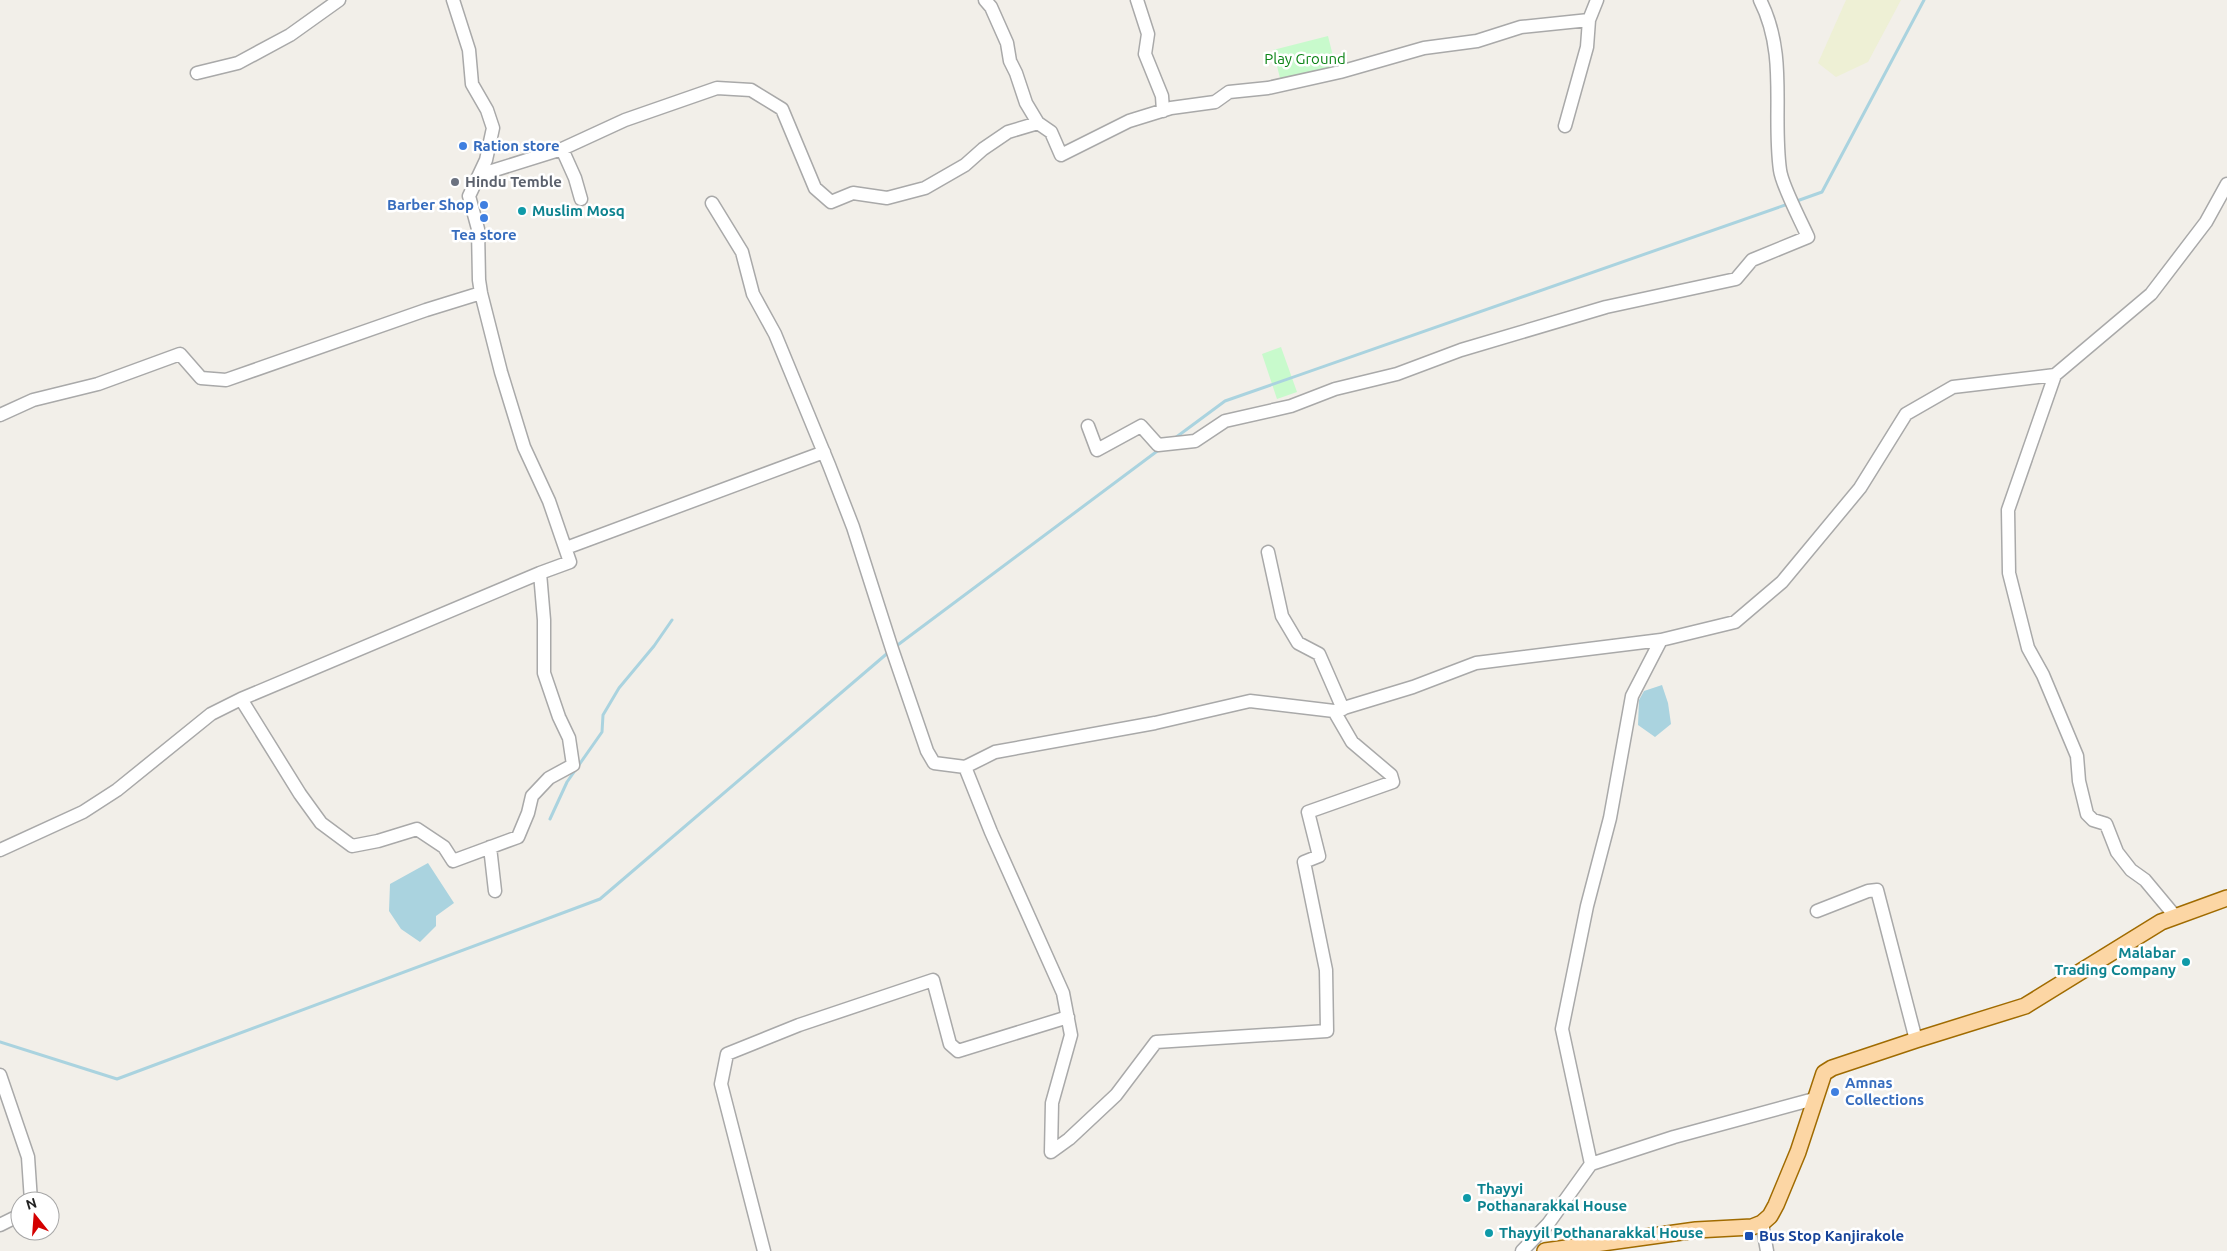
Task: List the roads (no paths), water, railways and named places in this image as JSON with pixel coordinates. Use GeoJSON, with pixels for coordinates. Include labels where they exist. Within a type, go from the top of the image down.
{"type":"FeatureCollection","features":[{"type":"Feature","properties":{"kind":"main road"},"geometry":{"type":"LineString","coordinates":[[1545,1251],[1696,1230],[1752,1227],[1762,1223],[1770,1216],[1776,1205],[1798,1152],[1814,1099],[1824,1074],[1832,1068],[2025,1006],[2160,922],[2227,898]]}},
{"type":"Feature","properties":{"kind":"street"},"geometry":{"type":"LineString","coordinates":[[197,73],[238,63],[290,35],[339,0]]}},
{"type":"Feature","properties":{"kind":"street"},"geometry":{"type":"LineString","coordinates":[[0,850],[83,812],[117,790],[211,714],[241,699],[540,572],[570,562],[549,501],[524,447],[501,372],[481,293],[478,229],[469,196],[486,160],[494,128],[487,110],[472,84],[469,50],[453,0]]}},
{"type":"Feature","properties":{"kind":"street"},"geometry":{"type":"LineString","coordinates":[[985,0],[991,7],[1007,42],[1010,61],[1026,103],[1038,123],[1051,132],[1061,155],[1129,121],[1163,111],[1216,102],[1230,92],[1268,88],[1322,76],[1424,48],[1477,41],[1521,27],[1589,20]]}},
{"type":"Feature","properties":{"kind":"street"},"geometry":{"type":"LineString","coordinates":[[1136,0],[1148,34],[1145,54],[1162,96],[1163,111]]}},
{"type":"Feature","properties":{"kind":"street"},"geometry":{"type":"LineString","coordinates":[[1565,126],[1587,47],[1589,20],[1597,0]]}},
{"type":"Feature","properties":{"kind":"street"},"geometry":{"type":"LineString","coordinates":[[1088,426],[1098,450],[1141,426],[1158,445],[1195,441],[1225,421],[1291,406],[1335,389],[1397,374],[1461,350],[1606,307],[1736,279],[1752,260],[1808,237],[1780,172],[1776,61],[1769,21],[1760,0]]}},
{"type":"Feature","properties":{"kind":"street"},"geometry":{"type":"LineString","coordinates":[[479,175],[562,149],[625,120],[716,88],[752,90],[782,109],[815,188],[831,202],[853,193],[887,198],[926,188],[965,165],[983,149],[1008,132],[1038,123]]}},
{"type":"Feature","properties":{"kind":"street"},"geometry":{"type":"LineString","coordinates":[[562,149],[575,178],[581,199]]}},
{"type":"Feature","properties":{"kind":"street"},"geometry":{"type":"LineString","coordinates":[[2175,916],[2145,880],[2131,870],[2117,852],[2106,824],[2093,820],[2087,814],[2079,781],[2077,756],[2043,675],[2028,648],[2009,573],[2008,510],[2055,375],[2151,294],[2206,222],[2227,184]]}},
{"type":"Feature","properties":{"kind":"street"},"geometry":{"type":"LineString","coordinates":[[712,203],[742,252],[753,294],[775,334],[824,452],[853,527],[927,751],[934,763],[965,767],[995,752],[1155,723],[1250,701],[1338,710],[1413,687],[1476,663],[1661,640],[1735,622],[1782,582],[1860,488],[1906,414],[1953,387],[2055,375]]}},
{"type":"Feature","properties":{"kind":"street"},"geometry":{"type":"LineString","coordinates":[[0,415],[33,400],[98,384],[180,354],[200,378],[226,380],[426,310],[481,293]]}},
{"type":"Feature","properties":{"kind":"street"},"geometry":{"type":"LineString","coordinates":[[566,548],[824,452]]}},
{"type":"Feature","properties":{"kind":"street"},"geometry":{"type":"LineString","coordinates":[[965,767],[994,840],[1064,993],[1071,1035],[1052,1103],[1051,1152],[1069,1139],[1116,1096],[1156,1042],[1327,1031],[1326,970],[1304,862],[1319,856],[1308,812],[1393,782],[1392,775],[1352,742],[1338,710],[1319,654],[1298,644],[1282,616],[1268,552]]}},
{"type":"Feature","properties":{"kind":"street"},"geometry":{"type":"LineString","coordinates":[[241,699],[300,794],[321,823],[352,846],[378,841],[417,829],[444,847],[453,860],[518,837],[528,813],[532,796],[549,778],[573,765],[569,738],[559,717],[544,673],[544,620],[540,572]]}},
{"type":"Feature","properties":{"kind":"street"},"geometry":{"type":"LineString","coordinates":[[1591,1164],[1562,1030],[1586,906],[1610,818],[1632,696],[1661,640]]}},
{"type":"Feature","properties":{"kind":"street"},"geometry":{"type":"LineString","coordinates":[[490,847],[495,891]]}},
{"type":"Feature","properties":{"kind":"street"},"geometry":{"type":"LineString","coordinates":[[1817,911],[1868,890],[1877,890],[1916,1040]]}},
{"type":"Feature","properties":{"kind":"street"},"geometry":{"type":"LineString","coordinates":[[764,1251],[721,1084],[727,1054],[799,1025],[933,980],[950,1044],[958,1051],[1068,1017]]}},
{"type":"Feature","properties":{"kind":"street"},"geometry":{"type":"LineString","coordinates":[[0,1075],[28,1157],[30,1191]]}},
{"type":"Feature","properties":{"kind":"street"},"geometry":{"type":"LineString","coordinates":[[1522,1251],[1548,1224],[1591,1164],[1674,1137],[1814,1099]]}},
{"type":"Feature","properties":{"kind":"street"},"geometry":{"type":"LineString","coordinates":[[1762,1223],[1767,1251]]}},
{"type":"Feature","properties":{"kind":"water"},"geometry":{"type":"Polygon","coordinates":[[[1662,685],[1668,703],[1671,724],[1655,737],[1638,725],[1639,700],[1644,691],[1662,685]]]}},
{"type":"Feature","properties":{"kind":"water"},"geometry":{"type":"Polygon","coordinates":[[[428,863],[454,903],[436,916],[436,926],[420,942],[401,929],[389,911],[390,884],[428,863]]]}},
{"type":"Feature","properties":{"kind":"waterway"},"geometry":{"type":"LineString","coordinates":[[1794,202],[1822,192],[1924,0]]}},
{"type":"Feature","properties":{"kind":"waterway"},"geometry":{"type":"LineString","coordinates":[[1175,438],[1225,401],[1788,204]]}},
{"type":"Feature","properties":{"kind":"waterway"},"geometry":{"type":"LineString","coordinates":[[895,647],[1160,449]]}},
{"type":"Feature","properties":{"kind":"waterway"},"geometry":{"type":"LineString","coordinates":[[550,819],[567,782],[602,732],[603,715],[619,688],[654,646],[672,620]]}},
{"type":"Feature","properties":{"kind":"waterway"},"geometry":{"type":"LineString","coordinates":[[0,1042],[117,1079],[600,899],[890,651]]}},
{"type":"Feature","properties":{"kind":"place","name":"Ration store"},"geometry":{"type":"Point","coordinates":[463,146]}},
{"type":"Feature","properties":{"kind":"place","name":"Hindu Temble"},"geometry":{"type":"Point","coordinates":[455,182]}},
{"type":"Feature","properties":{"kind":"place","name":"Barber Shop"},"geometry":{"type":"Point","coordinates":[484,205]}},
{"type":"Feature","properties":{"kind":"place","name":"Muslim Mosq"},"geometry":{"type":"Point","coordinates":[522,211]}},
{"type":"Feature","properties":{"kind":"place","name":"Tea store"},"geometry":{"type":"Point","coordinates":[484,218]}},
{"type":"Feature","properties":{"kind":"place","name":"Malabar Trading Company"},"geometry":{"type":"Point","coordinates":[2186,962]}},
{"type":"Feature","properties":{"kind":"place","name":"Amnas Collections"},"geometry":{"type":"Point","coordinates":[1835,1092]}},
{"type":"Feature","properties":{"kind":"place","name":"Thayyi Pothanarakkal House"},"geometry":{"type":"Point","coordinates":[1467,1198]}},
{"type":"Feature","properties":{"kind":"place","name":"Thayyil Pothanarakkal House"},"geometry":{"type":"Point","coordinates":[1489,1233]}},
{"type":"Feature","properties":{"kind":"place","name":"Bus Stop Kanjirakole"},"geometry":{"type":"Point","coordinates":[1749,1236]}},
{"type":"Feature","properties":{"kind":"park label","name":"Play Ground"},"geometry":{"type":"Point","coordinates":[1305,59]}}]}
